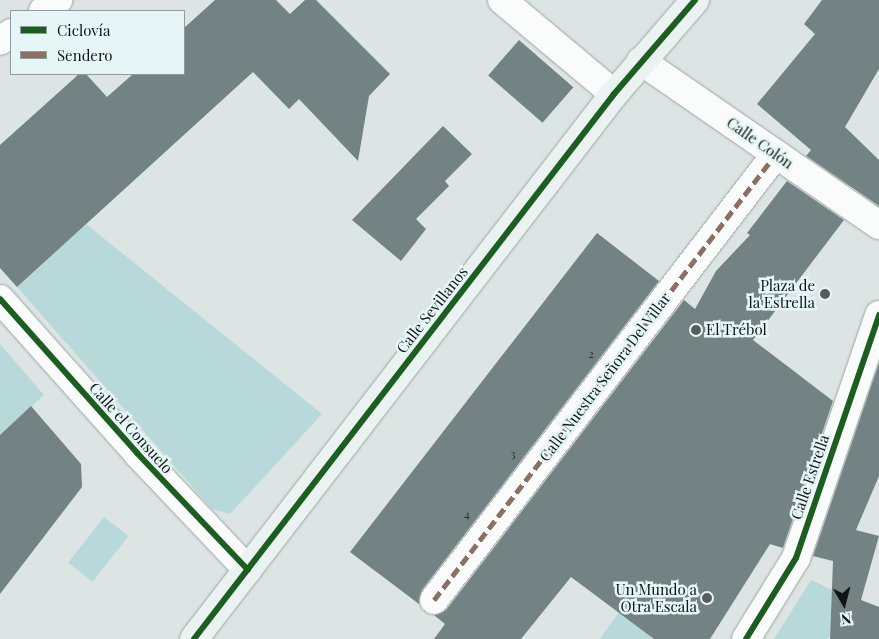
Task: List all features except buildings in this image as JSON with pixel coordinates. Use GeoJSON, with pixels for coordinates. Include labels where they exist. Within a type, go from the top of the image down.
{"type":"FeatureCollection","features":[{"type":"Feature","properties":{"kind":"main road","name":"Calle Sevillanos"},"geometry":{"type":"LineString","coordinates":[[194,639],[614,94],[695,0]]}},
{"type":"Feature","properties":{"kind":"street"},"geometry":{"type":"LineString","coordinates":[[43,10],[58,0]]}},
{"type":"Feature","properties":{"kind":"street"},"geometry":{"type":"LineString","coordinates":[[502,0],[614,94]]}},
{"type":"Feature","properties":{"kind":"street","name":"Calle Colón"},"geometry":{"type":"LineString","coordinates":[[641,61],[879,225]]}},
{"type":"Feature","properties":{"kind":"street","name":"Calle Nuestra Señora Del Villar"},"geometry":{"type":"LineString","coordinates":[[434,600],[776,154]]}},
{"type":"Feature","properties":{"kind":"street","name":"Calle el Consuelo"},"geometry":{"type":"LineString","coordinates":[[0,299],[137,453],[248,570]]}},
{"type":"Feature","properties":{"kind":"street","name":"Calle Estrella"},"geometry":{"type":"LineString","coordinates":[[746,639],[796,558],[879,315]]}},
{"type":"Feature","properties":{"kind":"shaded area"},"geometry":{"type":"Polygon","coordinates":[[[86,224],[322,414],[230,514],[212,509],[17,287],[86,224]]]}},
{"type":"Feature","properties":{"kind":"shaded area"},"geometry":{"type":"Polygon","coordinates":[[[0,344],[44,395],[0,435],[0,344]]]}},
{"type":"Feature","properties":{"kind":"shaded area"},"geometry":{"type":"Polygon","coordinates":[[[104,517],[128,536],[93,582],[68,563],[104,517]]]}},
{"type":"Feature","properties":{"kind":"shaded area"},"geometry":{"type":"Polygon","coordinates":[[[811,580],[832,590],[830,636],[827,639],[774,639],[811,580]]]}},
{"type":"Feature","properties":{"kind":"shaded area"},"geometry":{"type":"Polygon","coordinates":[[[619,612],[654,639],[600,639],[619,612]]]}},
{"type":"Feature","properties":{"kind":"marked path"},"geometry":{"type":"LineString","coordinates":[[434,600],[776,154]]}},
{"type":"Feature","properties":{"kind":"cycle path"},"geometry":{"type":"LineString","coordinates":[[194,639],[614,94],[695,0]]}},
{"type":"Feature","properties":{"kind":"cycle path"},"geometry":{"type":"LineString","coordinates":[[0,299],[137,453],[248,570]]}},
{"type":"Feature","properties":{"kind":"cycle path"},"geometry":{"type":"LineString","coordinates":[[746,639],[796,558],[879,315]]}},
{"type":"Feature","properties":{"kind":"place","name":"Plaza de la Estrella"},"geometry":{"type":"Point","coordinates":[825,294]}},
{"type":"Feature","properties":{"kind":"place","name":"El Trébol"},"geometry":{"type":"Point","coordinates":[696,330]}},
{"type":"Feature","properties":{"kind":"place","name":"Un Mundo a Otra Escala"},"geometry":{"type":"Point","coordinates":[707,598]}}]}
